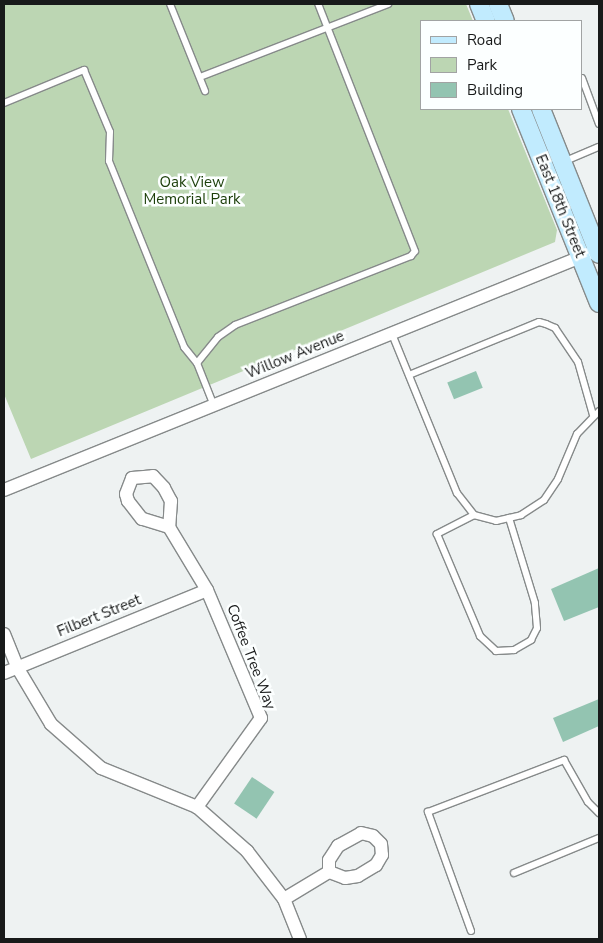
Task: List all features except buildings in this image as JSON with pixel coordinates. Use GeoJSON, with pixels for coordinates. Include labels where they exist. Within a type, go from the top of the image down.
{"type":"FeatureCollection","features":[{"type":"Feature","properties":{"kind":"main road"},"geometry":{"type":"LineString","coordinates":[[479,4],[486,20]]}},
{"type":"Feature","properties":{"kind":"main road"},"geometry":{"type":"LineString","coordinates":[[498,4],[505,20]]}},
{"type":"Feature","properties":{"kind":"main road","name":"East 18th Street"},"geometry":{"type":"LineString","coordinates":[[521,110],[599,303]]}},
{"type":"Feature","properties":{"kind":"main road","name":"East 18th Street"},"geometry":{"type":"LineString","coordinates":[[541,110],[598,252]]}},
{"type":"Feature","properties":{"kind":"street","name":"Willow Avenue"},"geometry":{"type":"LineString","coordinates":[[4,490],[598,252]]}},
{"type":"Feature","properties":{"kind":"street"},"geometry":{"type":"LineString","coordinates":[[169,527],[207,590]]}},
{"type":"Feature","properties":{"kind":"street","name":"Filbert Street"},"geometry":{"type":"LineString","coordinates":[[4,673],[207,590]]}},
{"type":"Feature","properties":{"kind":"street","name":"Coffee Tree Way"},"geometry":{"type":"LineString","coordinates":[[197,807],[261,718],[207,590]]}},
{"type":"Feature","properties":{"kind":"street"},"geometry":{"type":"LineString","coordinates":[[4,634],[17,667],[51,724],[101,768],[197,807],[248,851],[284,899],[300,939]]}},
{"type":"Feature","properties":{"kind":"street"},"geometry":{"type":"LineString","coordinates":[[284,899],[330,872]]}},
{"type":"Feature","properties":{"kind":"lane"},"geometry":{"type":"LineString","coordinates":[[170,4],[206,91]]}},
{"type":"Feature","properties":{"kind":"lane"},"geometry":{"type":"LineString","coordinates":[[197,363],[218,336],[230,327],[410,256],[415,251],[318,4]]}},
{"type":"Feature","properties":{"kind":"lane"},"geometry":{"type":"LineString","coordinates":[[200,77],[388,4]]}},
{"type":"Feature","properties":{"kind":"lane"},"geometry":{"type":"LineString","coordinates":[[4,103],[84,70],[110,132],[109,161],[184,347],[197,363],[214,406]]}},
{"type":"Feature","properties":{"kind":"lane"},"geometry":{"type":"LineString","coordinates":[[583,81],[599,124]]}},
{"type":"Feature","properties":{"kind":"lane"},"geometry":{"type":"LineString","coordinates":[[562,163],[599,147]]}},
{"type":"Feature","properties":{"kind":"lane"},"geometry":{"type":"LineString","coordinates":[[409,375],[539,322],[555,328],[578,362],[593,416]]}},
{"type":"Feature","properties":{"kind":"lane"},"geometry":{"type":"LineString","coordinates":[[392,334],[458,493],[474,515],[496,521],[521,515],[544,500],[558,479],[577,434],[599,411]]}},
{"type":"Feature","properties":{"kind":"lane"},"geometry":{"type":"LineString","coordinates":[[474,515],[437,534],[480,636],[496,651],[514,650],[531,640],[537,628],[535,603],[509,518]]}},
{"type":"Feature","properties":{"kind":"lane"},"geometry":{"type":"LineString","coordinates":[[471,932],[428,812],[564,760],[588,802],[599,813]]}},
{"type":"Feature","properties":{"kind":"lane"},"geometry":{"type":"LineString","coordinates":[[514,873],[599,838]]}},
{"type":"Feature","properties":{"kind":"green space","name":"Oak View Memorial Park"},"geometry":{"type":"Polygon","coordinates":[[[4,4],[466,4],[473,20],[420,20],[420,110],[508,110],[557,230],[555,242],[31,459],[4,394],[4,4]]]}}]}
